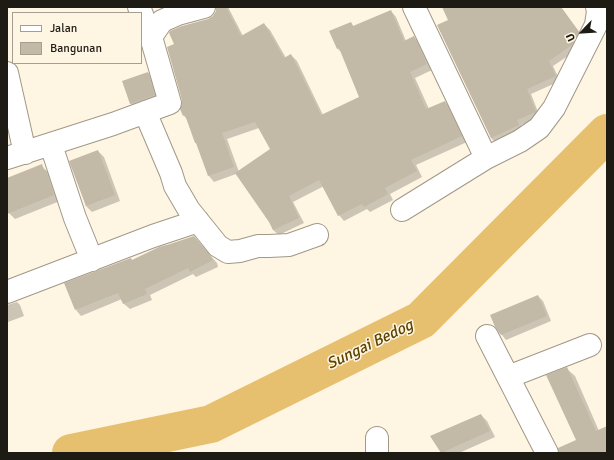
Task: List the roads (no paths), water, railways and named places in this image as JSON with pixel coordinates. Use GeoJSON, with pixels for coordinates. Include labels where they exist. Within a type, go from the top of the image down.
{"type":"FeatureCollection","features":[{"type":"Feature","properties":{"kind":"street"},"geometry":{"type":"LineString","coordinates":[[151,37],[162,21],[178,14],[204,7]]}},
{"type":"Feature","properties":{"kind":"street"},"geometry":{"type":"LineString","coordinates":[[414,7],[486,158]]}},
{"type":"Feature","properties":{"kind":"street"},"geometry":{"type":"LineString","coordinates":[[402,210],[486,158],[520,142],[539,128],[554,108],[596,25],[598,11],[597,7]]}},
{"type":"Feature","properties":{"kind":"street"},"geometry":{"type":"LineString","coordinates":[[7,73],[16,155],[113,124],[170,103],[151,37],[142,14]]}},
{"type":"Feature","properties":{"kind":"street"},"geometry":{"type":"LineString","coordinates":[[145,112],[171,172],[175,186],[189,210],[218,246],[228,252],[240,251],[258,246],[289,245],[317,235]]}},
{"type":"Feature","properties":{"kind":"street"},"geometry":{"type":"LineString","coordinates":[[51,144],[75,218],[92,260]]}},
{"type":"Feature","properties":{"kind":"street"},"geometry":{"type":"LineString","coordinates":[[7,292],[153,236],[198,221]]}},
{"type":"Feature","properties":{"kind":"street"},"geometry":{"type":"LineString","coordinates":[[487,336],[547,453]]}},
{"type":"Feature","properties":{"kind":"street"},"geometry":{"type":"LineString","coordinates":[[508,377],[590,344]]}},
{"type":"Feature","properties":{"kind":"waterway","name":"Sungai Bedog"},"geometry":{"type":"LineString","coordinates":[[71,453],[211,424],[421,320],[607,133]]}}]}
